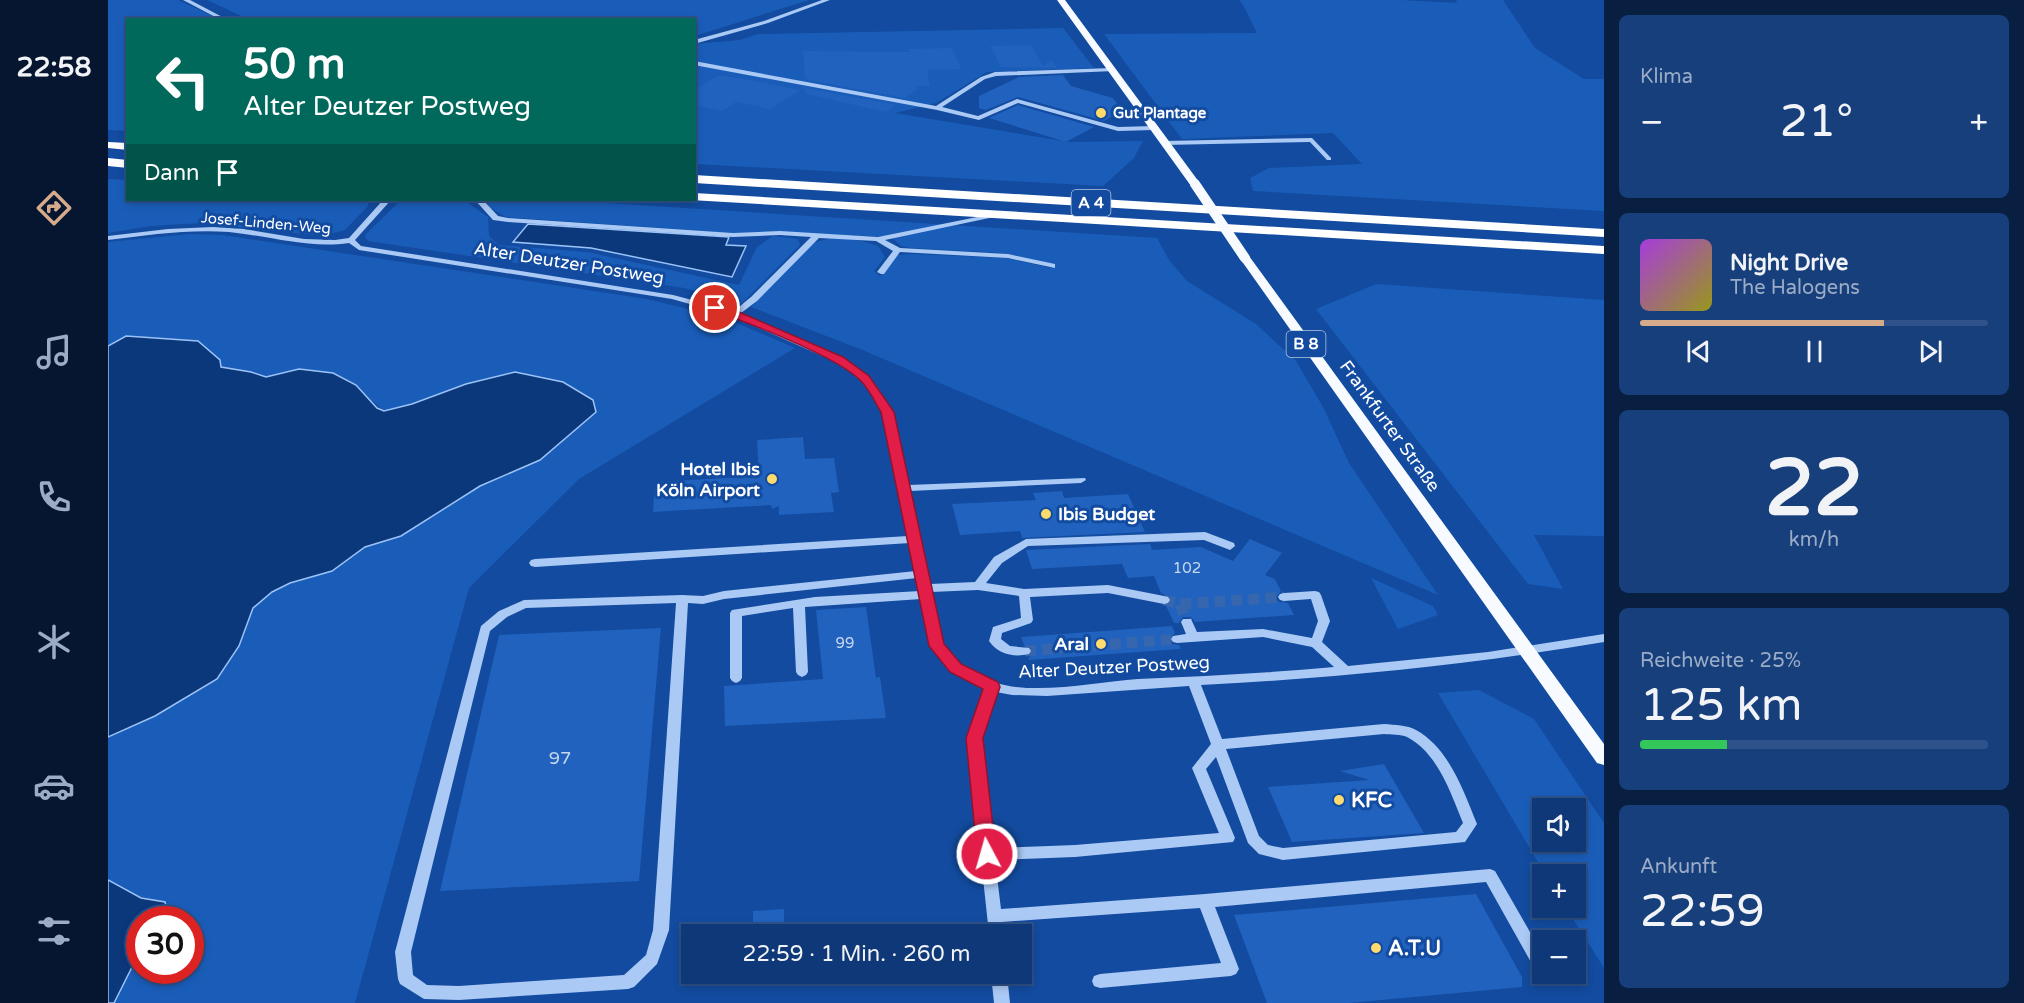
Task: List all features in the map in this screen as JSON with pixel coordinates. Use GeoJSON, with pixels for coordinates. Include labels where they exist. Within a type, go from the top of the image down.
{"type":"FeatureCollection","features":[{"type":"Feature","properties":{"kind":"highway"},"geometry":{"type":"LineString","coordinates":[[108,145],[126,147]]}},
{"type":"Feature","properties":{"kind":"highway"},"geometry":{"type":"LineString","coordinates":[[108,162],[126,164]]}},
{"type":"Feature","properties":{"kind":"highway","name":"A 4"},"geometry":{"type":"LineString","coordinates":[[696,179],[1604,233]]}},
{"type":"Feature","properties":{"kind":"highway","name":"A 4"},"geometry":{"type":"LineString","coordinates":[[696,197],[1419,240],[1604,259]]}},
{"type":"Feature","properties":{"kind":"highway"},"geometry":{"type":"LineString","coordinates":[[1419,240],[1604,250]]}},
{"type":"Feature","properties":{"kind":"main road","name":"Frankfurter Straße"},"geometry":{"type":"LineString","coordinates":[[1061,0],[1604,758]]}},
{"type":"Feature","properties":{"kind":"street"},"geometry":{"type":"LineString","coordinates":[[186,0],[222,18]]}},
{"type":"Feature","properties":{"kind":"street"},"geometry":{"type":"LineString","coordinates":[[696,41],[766,22],[827,0]]}},
{"type":"Feature","properties":{"kind":"street"},"geometry":{"type":"LineString","coordinates":[[696,63],[937,108],[979,118],[1017,101],[1118,129],[1153,128]]}},
{"type":"Feature","properties":{"kind":"street"},"geometry":{"type":"LineString","coordinates":[[937,108],[983,78],[995,74],[1112,70]]}},
{"type":"Feature","properties":{"kind":"street"},"geometry":{"type":"LineString","coordinates":[[1164,143],[1312,140],[1329,159]]}},
{"type":"Feature","properties":{"kind":"street"},"geometry":{"type":"LineString","coordinates":[[480,201],[496,218],[508,220],[733,235],[878,239],[994,215]]}},
{"type":"Feature","properties":{"kind":"street"},"geometry":{"type":"LineString","coordinates":[[351,240],[384,203]]}},
{"type":"Feature","properties":{"kind":"street","name":"Josef-Linden-Weg"},"geometry":{"type":"LineString","coordinates":[[108,238],[172,229],[230,230],[311,243],[332,244],[351,240]]}},
{"type":"Feature","properties":{"kind":"street"},"geometry":{"type":"LineString","coordinates":[[735,314],[754,299],[816,236]]}},
{"type":"Feature","properties":{"kind":"street"},"geometry":{"type":"LineString","coordinates":[[878,239],[898,250],[1008,256],[1052,266]]}},
{"type":"Feature","properties":{"kind":"street","name":"Alter Deutzer Postweg"},"geometry":{"type":"LineString","coordinates":[[351,240],[358,248],[377,252],[651,292],[735,314],[839,360],[865,378],[888,412],[937,646],[955,668],[992,687],[1031,692],[1345,671],[1477,657],[1604,638]]}},
{"type":"Feature","properties":{"kind":"street"},"geometry":{"type":"LineString","coordinates":[[881,272],[898,250]]}},
{"type":"Feature","properties":{"kind":"street"},"geometry":{"type":"LineString","coordinates":[[905,488],[1081,480]]}},
{"type":"Feature","properties":{"kind":"street"},"geometry":{"type":"LineString","coordinates":[[978,586],[998,560],[1026,543],[1205,536],[1230,546]]}},
{"type":"Feature","properties":{"kind":"street"},"geometry":{"type":"LineString","coordinates":[[535,563],[914,539]]}},
{"type":"Feature","properties":{"kind":"street"},"geometry":{"type":"LineString","coordinates":[[682,599],[661,930],[652,959],[628,982],[459,993],[424,992],[406,979],[403,952],[485,629],[503,614],[524,604],[682,599],[703,600],[724,595],[921,574]]}},
{"type":"Feature","properties":{"kind":"street"},"geometry":{"type":"LineString","coordinates":[[736,678],[736,613],[799,603],[978,586],[1024,593],[1108,589],[1164,600]]}},
{"type":"Feature","properties":{"kind":"street"},"geometry":{"type":"LineString","coordinates":[[1024,593],[1027,620],[997,630],[995,641],[1007,650],[1025,651]]}},
{"type":"Feature","properties":{"kind":"street"},"geometry":{"type":"LineString","coordinates":[[1284,597],[1315,595],[1324,621],[1316,643]]}},
{"type":"Feature","properties":{"kind":"street"},"geometry":{"type":"LineString","coordinates":[[799,603],[802,672]]}},
{"type":"Feature","properties":{"kind":"street"},"geometry":{"type":"LineString","coordinates":[[1187,622],[1193,637]]}},
{"type":"Feature","properties":{"kind":"street"},"geometry":{"type":"LineString","coordinates":[[1177,639],[1263,633],[1316,643],[1345,671]]}},
{"type":"Feature","properties":{"kind":"street"},"geometry":{"type":"LineString","coordinates":[[987,854],[1075,851],[1228,838],[1199,768],[1218,745],[1384,729],[1411,734],[1431,751],[1456,792],[1470,824],[1460,838],[1283,854],[1264,850],[1253,839],[1218,745],[1194,682]]}},
{"type":"Feature","properties":{"kind":"street"},"geometry":{"type":"LineString","coordinates":[[992,687],[975,738],[995,924]]}},
{"type":"Feature","properties":{"kind":"street"},"geometry":{"type":"LineString","coordinates":[[994,916],[1205,901],[1490,875],[1532,950]]}},
{"type":"Feature","properties":{"kind":"street"},"geometry":{"type":"LineString","coordinates":[[1100,981],[1231,969],[1205,901]]}},
{"type":"Feature","properties":{"kind":"street"},"geometry":{"type":"LineString","coordinates":[[1000,984],[1002,1003]]}},
{"type":"Feature","properties":{"kind":"shaded area"},"geometry":{"type":"Polygon","coordinates":[[[108,0],[178,0],[217,18],[126,18],[126,131],[108,130],[108,0]]]}},
{"type":"Feature","properties":{"kind":"shaded area"},"geometry":{"type":"Polygon","coordinates":[[[207,0],[809,0],[696,36],[696,18],[246,18],[207,0]]]}},
{"type":"Feature","properties":{"kind":"shaded area"},"geometry":{"type":"Polygon","coordinates":[[[1239,0],[1402,0],[1457,3],[1456,0],[1503,0],[1535,48],[1584,79],[1604,79],[1604,211],[1253,191],[1250,178],[1269,168],[1362,164],[1333,133],[1182,139],[1104,34],[1257,33],[1239,0]]]}},
{"type":"Feature","properties":{"kind":"shaded area"},"geometry":{"type":"Polygon","coordinates":[[[1063,28],[1094,68],[987,72],[936,103],[895,113],[1069,142],[1143,141],[1134,158],[1103,186],[696,164],[696,44],[740,40],[758,34],[1063,28]]]}},
{"type":"Feature","properties":{"kind":"shaded area"},"geometry":{"type":"Polygon","coordinates":[[[108,179],[126,180],[126,201],[369,201],[368,206],[345,230],[322,236],[201,223],[151,226],[108,233],[108,179]]]}},
{"type":"Feature","properties":{"kind":"shaded area"},"geometry":{"type":"Polygon","coordinates":[[[400,201],[465,201],[488,217],[489,236],[499,245],[587,252],[739,285],[757,247],[773,236],[798,239],[800,245],[741,304],[684,288],[368,241],[366,234],[400,201]]]}},
{"type":"Feature","properties":{"kind":"shaded area"},"geometry":{"type":"Polygon","coordinates":[[[492,201],[575,201],[1157,238],[1169,260],[1187,281],[1256,324],[1296,361],[1323,407],[1349,463],[1438,595],[860,349],[751,307],[808,247],[821,240],[838,238],[863,241],[878,246],[885,257],[874,271],[880,276],[898,255],[912,254],[1006,258],[1051,268],[1054,264],[1003,253],[911,248],[901,246],[891,237],[766,232],[732,233],[506,217],[489,207],[488,204],[492,201]]]}},
{"type":"Feature","properties":{"kind":"shaded area"},"geometry":{"type":"Polygon","coordinates":[[[528,224],[729,237],[726,245],[746,246],[732,277],[591,248],[513,242],[528,224]]]}},
{"type":"Feature","properties":{"kind":"shaded area"},"geometry":{"type":"Polygon","coordinates":[[[190,234],[222,235],[647,299],[725,318],[795,348],[579,479],[469,588],[355,1003],[114,1003],[126,979],[126,984],[204,984],[204,906],[166,906],[165,902],[141,898],[108,880],[108,737],[155,716],[217,679],[239,646],[253,608],[272,592],[290,583],[332,571],[365,547],[401,536],[480,486],[540,460],[541,378],[515,372],[466,384],[412,404],[384,411],[374,402],[278,375],[266,377],[221,367],[220,360],[198,341],[126,336],[108,346],[108,242],[190,234]]]}},
{"type":"Feature","properties":{"kind":"shaded area"},"geometry":{"type":"Polygon","coordinates":[[[1376,284],[1604,300],[1604,536],[1534,535],[1563,589],[1528,584],[1316,309],[1376,284]]]}},
{"type":"Feature","properties":{"kind":"shaded area"},"geometry":{"type":"Polygon","coordinates":[[[126,336],[198,341],[220,360],[221,367],[266,377],[299,369],[333,373],[356,385],[377,408],[384,411],[412,404],[466,384],[515,372],[563,382],[593,400],[596,412],[540,460],[480,486],[401,536],[365,547],[332,571],[290,583],[272,592],[253,608],[239,646],[217,679],[155,716],[108,737],[108,346],[126,336]]]}},
{"type":"Feature","properties":{"kind":"shaded area"},"geometry":{"type":"Polygon","coordinates":[[[1371,578],[1433,606],[1438,615],[1398,629],[1371,578]]]}},
{"type":"Feature","properties":{"kind":"shaded area"},"geometry":{"type":"Polygon","coordinates":[[[1479,690],[1534,719],[1604,823],[1604,968],[1586,940],[1586,930],[1580,930],[1572,918],[1586,918],[1586,864],[1539,864],[1438,693],[1479,690]]]}},
{"type":"Feature","properties":{"kind":"shaded area"},"geometry":{"type":"Polygon","coordinates":[[[108,880],[141,898],[165,902],[166,906],[126,906],[126,979],[114,1003],[108,1003],[108,880]]]}},
{"type":"Feature","properties":{"kind":"building"},"geometry":{"type":"Polygon","coordinates":[[[1031,45],[1043,66],[1052,61],[1057,68],[1001,67],[990,46],[1031,45]]]}},
{"type":"Feature","properties":{"kind":"building"},"geometry":{"type":"Polygon","coordinates":[[[952,48],[961,69],[927,70],[930,86],[917,86],[917,89],[905,98],[805,79],[803,51],[910,52],[908,49],[952,48]]]}},
{"type":"Feature","properties":{"kind":"building"},"geometry":{"type":"Polygon","coordinates":[[[719,75],[801,90],[770,109],[736,102],[723,111],[696,105],[696,89],[719,75]]]}},
{"type":"Feature","properties":{"kind":"building"},"geometry":{"type":"Polygon","coordinates":[[[1063,75],[1071,86],[1113,98],[1122,111],[1104,121],[1018,97],[986,110],[979,108],[979,96],[1019,77],[1063,75]]]}},
{"type":"Feature","properties":{"kind":"building"},"geometry":{"type":"Polygon","coordinates":[[[805,88],[896,105],[886,112],[806,94],[805,88]]]}},
{"type":"Feature","properties":{"kind":"building"},"geometry":{"type":"Polygon","coordinates":[[[1018,105],[1094,127],[1066,142],[989,118],[1018,105]]]}},
{"type":"Feature","properties":{"kind":"building","name":"Hotel Ibis Köln Airport"},"geometry":{"type":"Polygon","coordinates":[[[803,437],[805,459],[834,458],[839,492],[831,493],[834,512],[779,515],[779,506],[772,509],[771,505],[653,512],[655,482],[759,476],[757,440],[803,437]]]}},
{"type":"Feature","properties":{"kind":"building","name":"Ibis Budget"},"geometry":{"type":"Polygon","coordinates":[[[1062,491],[1064,498],[1128,494],[1145,532],[1022,538],[1020,531],[960,535],[952,504],[1036,500],[1033,493],[1062,491]]]}},
{"type":"Feature","properties":{"kind":"building"},"geometry":{"type":"Polygon","coordinates":[[[1250,539],[1282,553],[1265,575],[1275,579],[1281,591],[1276,598],[1279,602],[1288,603],[1294,615],[1195,622],[1191,617],[1183,617],[1179,623],[1174,623],[1166,606],[1172,599],[1161,593],[1154,576],[1128,578],[1122,564],[1032,569],[1026,550],[1150,544],[1152,550],[1201,547],[1233,561],[1250,539]]]}},
{"type":"Feature","properties":{"kind":"building"},"geometry":{"type":"Polygon","coordinates":[[[866,607],[876,678],[880,677],[886,718],[725,726],[724,686],[823,679],[816,610],[866,607]]]}},
{"type":"Feature","properties":{"kind":"building","name":"Aral"},"geometry":{"type":"Polygon","coordinates":[[[1172,626],[1175,633],[1169,640],[1172,644],[1179,645],[1181,649],[1028,660],[1033,650],[1024,645],[1021,637],[1172,626]]]}},
{"type":"Feature","properties":{"kind":"building"},"geometry":{"type":"Polygon","coordinates":[[[661,628],[639,881],[440,891],[499,635],[661,628]]]}},
{"type":"Feature","properties":{"kind":"building","name":"KFC"},"geometry":{"type":"Polygon","coordinates":[[[1384,764],[1424,833],[1292,842],[1268,787],[1369,780],[1340,771],[1384,764]]]}},
{"type":"Feature","properties":{"kind":"building","name":"A.T.U"},"geometry":{"type":"Polygon","coordinates":[[[1476,894],[1522,977],[1522,987],[1349,1003],[1267,1003],[1234,915],[1476,894]]]}},
{"type":"Feature","properties":{"kind":"building"},"geometry":{"type":"Polygon","coordinates":[[[784,909],[784,924],[753,924],[753,911],[784,909]]]}},
{"type":"Feature","properties":{"kind":"tunnel"},"geometry":{"type":"LineString","coordinates":[[1180,604],[1284,597]]}},
{"type":"Feature","properties":{"kind":"tunnel"},"geometry":{"type":"LineString","coordinates":[[1164,600],[1180,604]]}},
{"type":"Feature","properties":{"kind":"tunnel"},"geometry":{"type":"LineString","coordinates":[[1180,604],[1187,622]]}},
{"type":"Feature","properties":{"kind":"tunnel"},"geometry":{"type":"LineString","coordinates":[[1025,651],[1177,639]]}},
{"type":"Feature","properties":{"kind":"place","name":"Gut Plantage"},"geometry":{"type":"Point","coordinates":[1101,113]}},
{"type":"Feature","properties":{"kind":"place","name":"Hotel Ibis Köln Airport"},"geometry":{"type":"Point","coordinates":[772,479]}},
{"type":"Feature","properties":{"kind":"place","name":"Ibis Budget"},"geometry":{"type":"Point","coordinates":[1046,514]}},
{"type":"Feature","properties":{"kind":"place","name":"Aral"},"geometry":{"type":"Point","coordinates":[1101,644]}},
{"type":"Feature","properties":{"kind":"place","name":"KFC"},"geometry":{"type":"Point","coordinates":[1339,800]}},
{"type":"Feature","properties":{"kind":"place","name":"A.T.U"},"geometry":{"type":"Point","coordinates":[1376,948]}},
{"type":"Feature","properties":{"kind":"route"},"geometry":{"type":"LineString","coordinates":[[715,308],[788,336],[839,360],[865,378],[888,412],[928,612],[937,646],[955,668],[992,687],[975,738],[987,854]]}}]}
